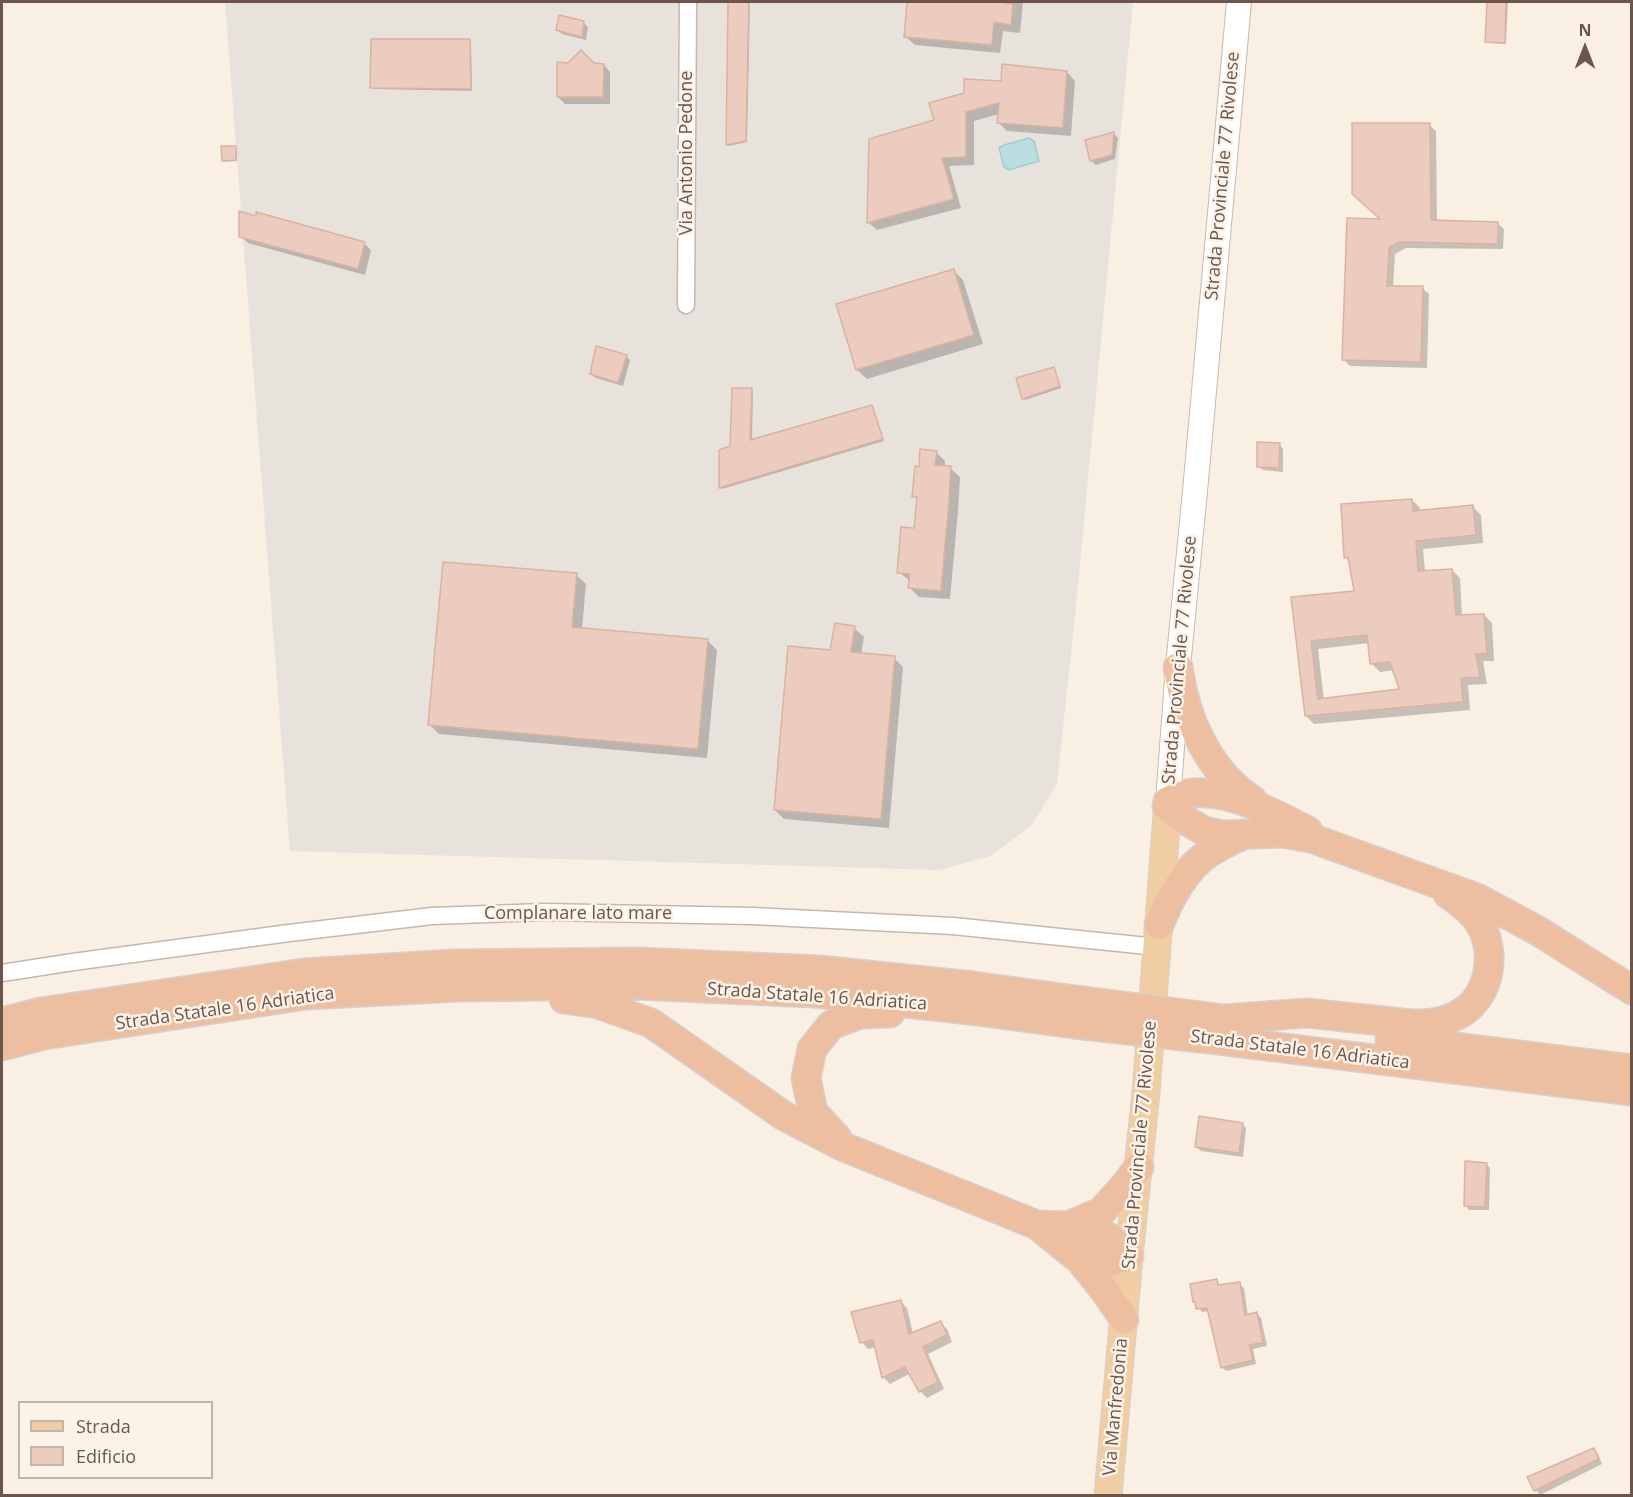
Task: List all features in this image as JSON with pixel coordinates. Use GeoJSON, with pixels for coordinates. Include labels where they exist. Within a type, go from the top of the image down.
{"type":"FeatureCollection","features":[{"type":"Feature","properties":{"kind":"highway"},"geometry":{"type":"LineString","coordinates":[[1178,667],[1191,717],[1202,743],[1214,764],[1229,782],[1245,796],[1275,814],[1341,849]]}},
{"type":"Feature","properties":{"kind":"highway"},"geometry":{"type":"LineString","coordinates":[[1275,814],[1253,804],[1213,794],[1181,795],[1168,804],[1187,821],[1204,831],[1222,835],[1282,833],[1311,838],[1451,887],[1498,908],[1538,930],[1632,990]]}},
{"type":"Feature","properties":{"kind":"highway"},"geometry":{"type":"LineString","coordinates":[[1158,936],[1168,905],[1190,870],[1204,856],[1243,835]]}},
{"type":"Feature","properties":{"kind":"highway"},"geometry":{"type":"LineString","coordinates":[[1222,1030],[1307,1013],[1426,1024],[1439,1022],[1461,1013],[1475,1000],[1484,985],[1489,962],[1486,938],[1479,923],[1465,906],[1424,879]]}},
{"type":"Feature","properties":{"kind":"highway","name":"Strada Statale 16 Adriatica"},"geometry":{"type":"LineString","coordinates":[[2,1022],[41,1012],[304,972],[454,964],[637,962],[819,970],[973,986],[1075,1012]]}},
{"type":"Feature","properties":{"kind":"highway","name":"Strada Statale 16 Adriatica"},"geometry":{"type":"LineString","coordinates":[[2,1046],[44,1035],[306,995],[458,987],[661,986],[814,993],[970,1010],[1075,1012],[1222,1030],[1632,1091]]}},
{"type":"Feature","properties":{"kind":"highway"},"geometry":{"type":"LineString","coordinates":[[458,987],[598,1004],[651,1023],[784,1116],[844,1147],[1037,1225],[1080,1260],[1124,1319]]}},
{"type":"Feature","properties":{"kind":"highway"},"geometry":{"type":"LineString","coordinates":[[844,1147],[813,1112],[806,1078],[812,1049],[831,1025],[860,1014],[970,1010]]}},
{"type":"Feature","properties":{"kind":"highway","name":"Strada Statale 16 Adriatica"},"geometry":{"type":"LineString","coordinates":[[1222,1030],[1632,1069]]}},
{"type":"Feature","properties":{"kind":"highway"},"geometry":{"type":"LineString","coordinates":[[1068,1226],[1101,1212],[1139,1167]]}},
{"type":"Feature","properties":{"kind":"highway"},"geometry":{"type":"LineString","coordinates":[[1037,1225],[1068,1226],[1110,1238],[1129,1256],[1104,1264],[1080,1260]]}},
{"type":"Feature","properties":{"kind":"main road","name":"Strada Provinciale 77 Rivolese"},"geometry":{"type":"LineString","coordinates":[[1124,1319],[1139,1167],[1178,667],[1239,2]]}},
{"type":"Feature","properties":{"kind":"main road","name":"Via Manfredonia"},"geometry":{"type":"LineString","coordinates":[[1108,1496],[1124,1319]]}},
{"type":"Feature","properties":{"kind":"street","name":"Via Antonio Pedone"},"geometry":{"type":"LineString","coordinates":[[686,305],[688,2]]}},
{"type":"Feature","properties":{"kind":"street","name":"Complanare lato mare"},"geometry":{"type":"LineString","coordinates":[[2,973],[420,917],[543,912],[752,916],[1158,936]]}},
{"type":"Feature","properties":{"kind":"shaded area"},"geometry":{"type":"Polygon","coordinates":[[[225,2],[1133,2],[1057,784],[1031,826],[990,856],[940,870],[290,851],[225,2]]]}},
{"type":"Feature","properties":{"kind":"water"},"geometry":{"type":"Polygon","coordinates":[[[1029,138],[1034,141],[1039,161],[1009,170],[1004,167],[999,148],[1029,138]]]}},
{"type":"Feature","properties":{"kind":"building"},"geometry":{"type":"Polygon","coordinates":[[[728,2],[749,2],[746,141],[726,145],[728,2]]]}},
{"type":"Feature","properties":{"kind":"building"},"geometry":{"type":"Polygon","coordinates":[[[907,2],[1013,4],[1011,25],[994,22],[992,45],[904,37],[907,2]]]}},
{"type":"Feature","properties":{"kind":"building"},"geometry":{"type":"Polygon","coordinates":[[[1487,2],[1506,2],[1505,43],[1485,42],[1487,2]]]}},
{"type":"Feature","properties":{"kind":"building"},"geometry":{"type":"Polygon","coordinates":[[[559,15],[584,21],[582,37],[556,30],[559,15]]]}},
{"type":"Feature","properties":{"kind":"building"},"geometry":{"type":"Polygon","coordinates":[[[371,39],[470,39],[471,89],[370,88],[371,39]]]}},
{"type":"Feature","properties":{"kind":"building"},"geometry":{"type":"Polygon","coordinates":[[[581,50],[594,63],[604,64],[603,97],[557,97],[557,62],[568,63],[581,50]]]}},
{"type":"Feature","properties":{"kind":"building"},"geometry":{"type":"Polygon","coordinates":[[[1002,64],[1067,71],[1063,128],[997,123],[999,103],[966,112],[966,157],[942,158],[954,199],[867,223],[869,139],[934,120],[929,103],[964,93],[964,79],[1001,81],[1002,64]]]}},
{"type":"Feature","properties":{"kind":"building"},"geometry":{"type":"Polygon","coordinates":[[[1352,123],[1430,123],[1431,220],[1498,222],[1498,244],[1399,242],[1389,248],[1387,286],[1423,286],[1421,362],[1342,360],[1347,218],[1380,219],[1352,194],[1352,123]]]}},
{"type":"Feature","properties":{"kind":"building"},"geometry":{"type":"Polygon","coordinates":[[[1114,132],[1112,155],[1090,161],[1085,140],[1114,132]]]}},
{"type":"Feature","properties":{"kind":"building"},"geometry":{"type":"Polygon","coordinates":[[[221,146],[236,146],[236,160],[222,161],[221,146]]]}},
{"type":"Feature","properties":{"kind":"building"},"geometry":{"type":"Polygon","coordinates":[[[239,211],[256,216],[256,212],[365,242],[358,269],[239,237],[239,211]]]}},
{"type":"Feature","properties":{"kind":"building"},"geometry":{"type":"Polygon","coordinates":[[[954,269],[974,335],[856,370],[836,304],[954,269]]]}},
{"type":"Feature","properties":{"kind":"building"},"geometry":{"type":"Polygon","coordinates":[[[596,346],[627,355],[618,383],[590,374],[596,346]]]}},
{"type":"Feature","properties":{"kind":"building"},"geometry":{"type":"Polygon","coordinates":[[[1054,367],[1060,386],[1022,399],[1016,378],[1054,367]]]}},
{"type":"Feature","properties":{"kind":"building"},"geometry":{"type":"Polygon","coordinates":[[[732,388],[752,388],[750,440],[872,405],[883,439],[719,488],[719,450],[730,446],[732,388]]]}},
{"type":"Feature","properties":{"kind":"building"},"geometry":{"type":"Polygon","coordinates":[[[1257,442],[1280,443],[1279,468],[1257,467],[1257,442]]]}},
{"type":"Feature","properties":{"kind":"building"},"geometry":{"type":"Polygon","coordinates":[[[920,449],[937,451],[935,465],[951,466],[941,591],[908,588],[910,574],[897,573],[901,527],[914,528],[917,497],[912,497],[915,466],[919,467],[920,449]]]}},
{"type":"Feature","properties":{"kind":"building"},"geometry":{"type":"Polygon","coordinates":[[[1412,499],[1413,511],[1473,505],[1476,535],[1416,541],[1418,571],[1452,569],[1456,615],[1484,614],[1487,653],[1476,654],[1480,677],[1461,678],[1463,702],[1305,716],[1291,597],[1354,591],[1348,557],[1344,558],[1341,504],[1412,499]],[[1367,635],[1311,641],[1318,699],[1399,689],[1390,662],[1370,664],[1367,635]]]}},
{"type":"Feature","properties":{"kind":"building"},"geometry":{"type":"Polygon","coordinates":[[[443,562],[577,573],[572,627],[708,639],[698,749],[428,725],[443,562]]]}},
{"type":"Feature","properties":{"kind":"building"},"geometry":{"type":"Polygon","coordinates":[[[835,623],[855,626],[851,652],[895,656],[881,819],[774,810],[788,646],[830,650],[835,623]]]}},
{"type":"Feature","properties":{"kind":"building"},"geometry":{"type":"Polygon","coordinates":[[[1199,1116],[1243,1123],[1239,1153],[1195,1147],[1199,1116]]]}},
{"type":"Feature","properties":{"kind":"building"},"geometry":{"type":"Polygon","coordinates":[[[1465,1161],[1487,1163],[1485,1207],[1464,1206],[1465,1161]]]}},
{"type":"Feature","properties":{"kind":"building"},"geometry":{"type":"Polygon","coordinates":[[[1217,1279],[1218,1285],[1240,1282],[1245,1315],[1257,1312],[1263,1343],[1249,1345],[1253,1360],[1221,1368],[1207,1308],[1196,1309],[1190,1284],[1217,1279]]]}},
{"type":"Feature","properties":{"kind":"building"},"geometry":{"type":"Polygon","coordinates":[[[901,1300],[909,1334],[941,1321],[947,1335],[923,1347],[938,1382],[919,1392],[905,1367],[882,1378],[873,1340],[860,1343],[851,1312],[901,1300]]]}},
{"type":"Feature","properties":{"kind":"building"},"geometry":{"type":"Polygon","coordinates":[[[1594,1448],[1599,1459],[1534,1491],[1527,1477],[1594,1448]]]}}]}
